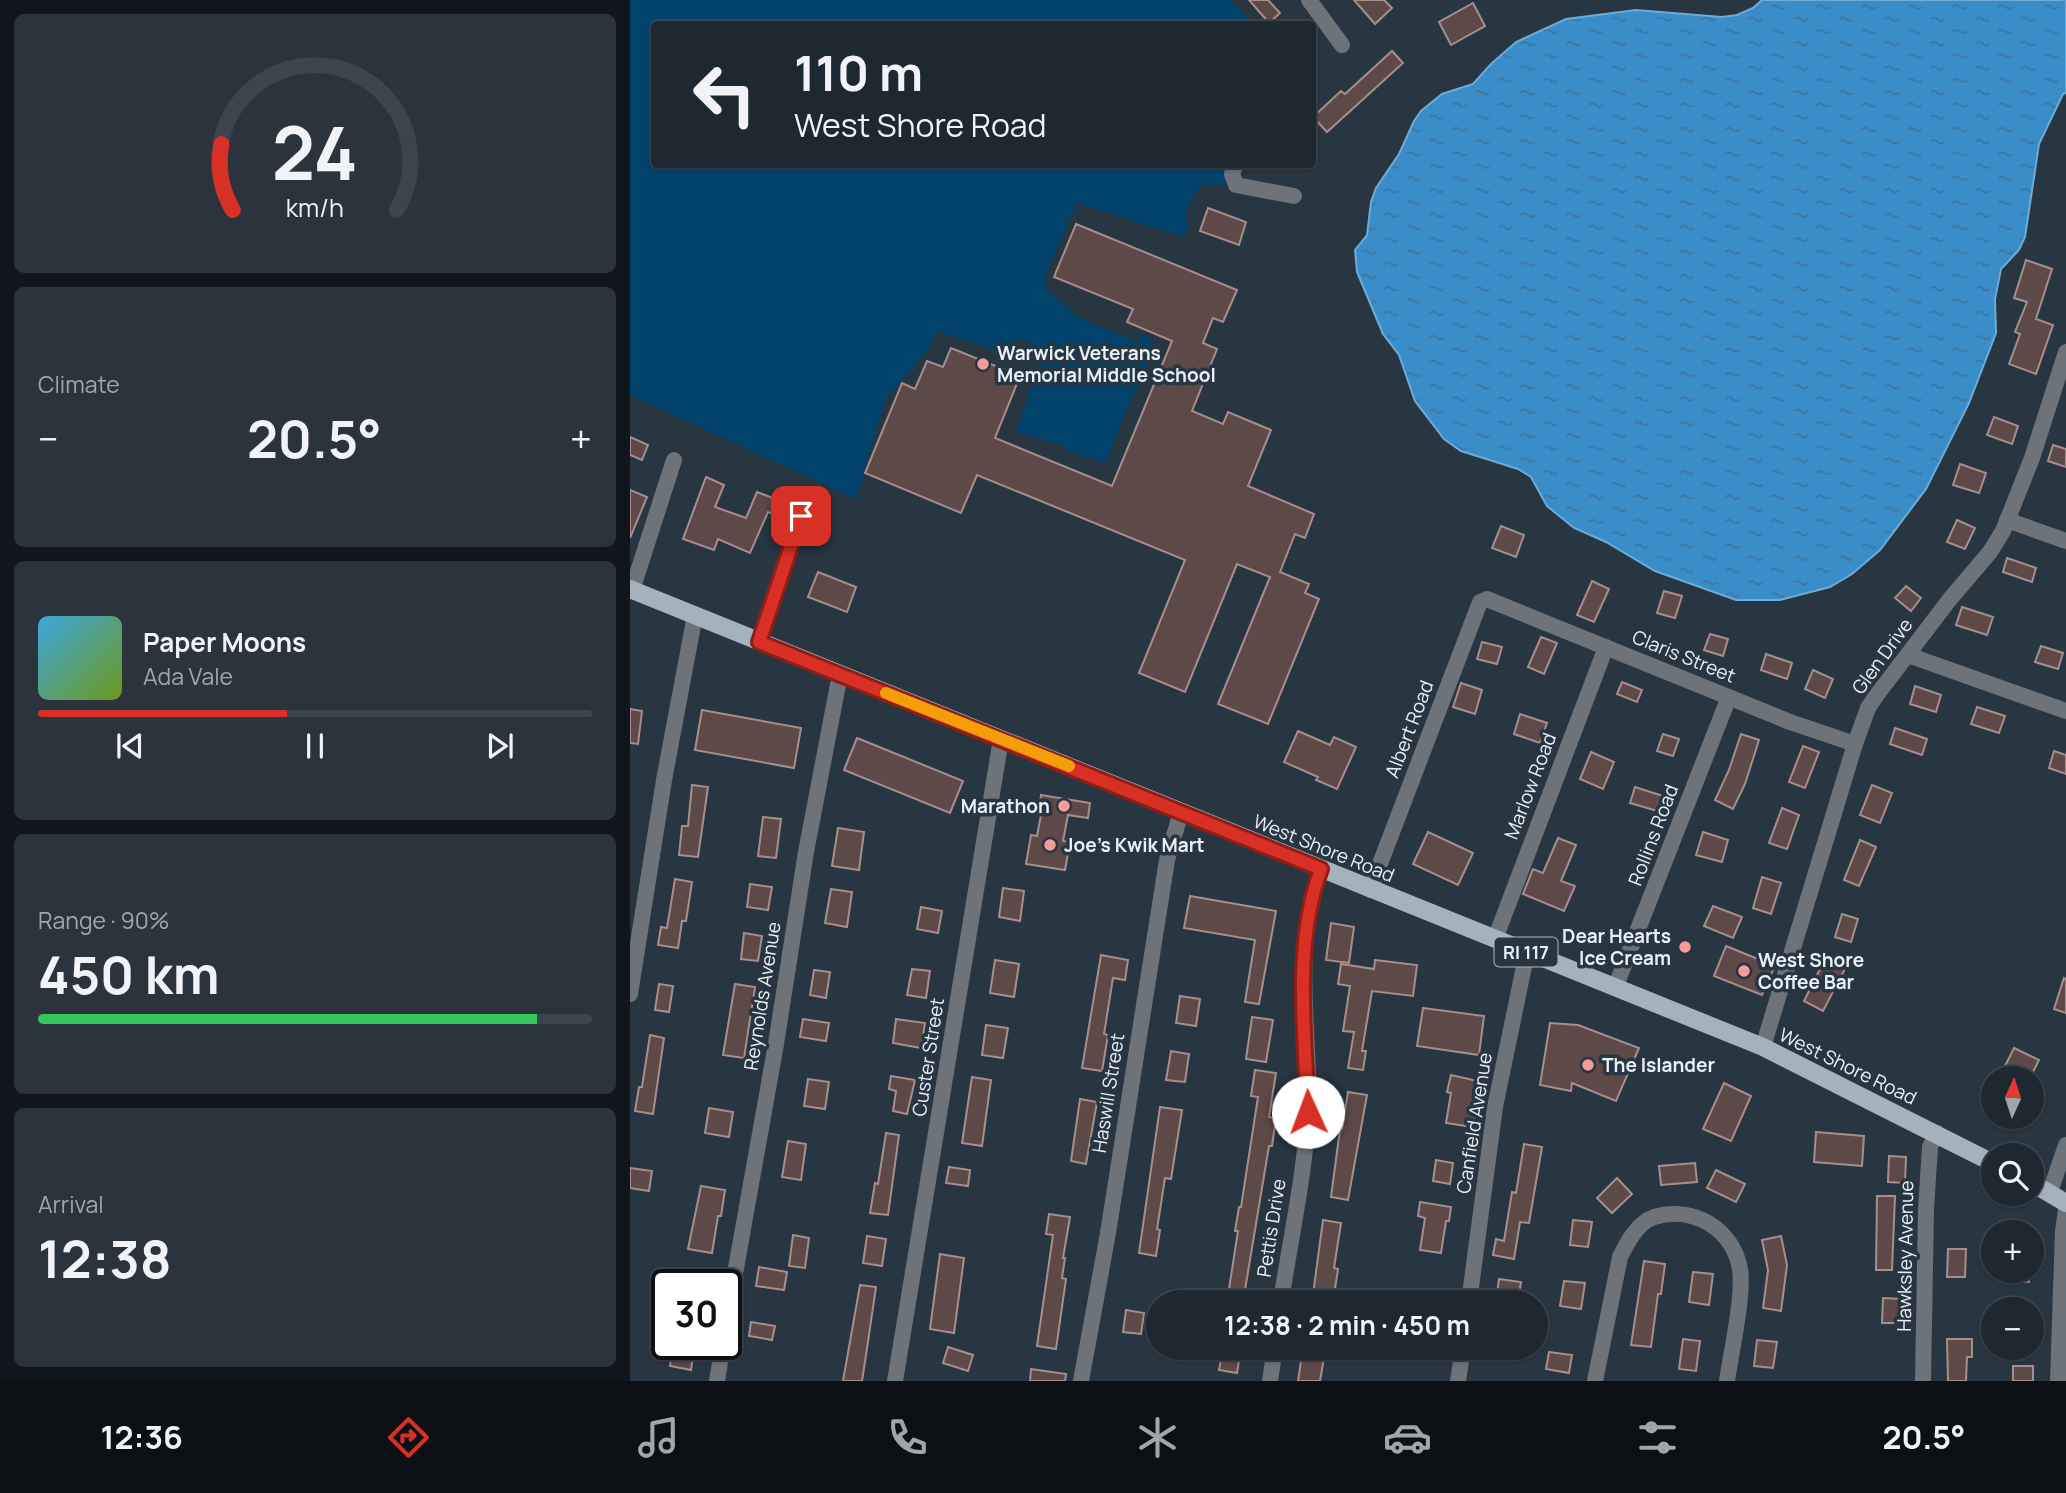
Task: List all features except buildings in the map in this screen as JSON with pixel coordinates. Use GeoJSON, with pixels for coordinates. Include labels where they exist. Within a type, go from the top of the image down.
{"type":"FeatureCollection","features":[{"type":"Feature","properties":{"kind":"main road","name":"West Shore Road"},"geometry":{"type":"LineString","coordinates":[[631,590],[1763,1047],[1981,1157]]}},
{"type":"Feature","properties":{"kind":"main road"},"geometry":{"type":"LineString","coordinates":[[2044,1189],[2066,1203]]}},
{"type":"Feature","properties":{"kind":"street"},"geometry":{"type":"LineString","coordinates":[[1309,0],[1318,26],[1342,44]]}},
{"type":"Feature","properties":{"kind":"street"},"geometry":{"type":"LineString","coordinates":[[1234,168],[1232,174],[1236,185],[1294,196]]}},
{"type":"Feature","properties":{"kind":"street","name":"Glen Drive"},"geometry":{"type":"LineString","coordinates":[[1763,1047],[1868,708],[1950,599],[1990,552],[2003,531],[2061,387],[2066,352]]}},
{"type":"Feature","properties":{"kind":"street"},"geometry":{"type":"LineString","coordinates":[[631,590],[674,460]]}},
{"type":"Feature","properties":{"kind":"street"},"geometry":{"type":"LineString","coordinates":[[759,642],[801,516]]}},
{"type":"Feature","properties":{"kind":"street"},"geometry":{"type":"LineString","coordinates":[[2007,520],[2066,541]]}},
{"type":"Feature","properties":{"kind":"street","name":"Albert Road"},"geometry":{"type":"LineString","coordinates":[[1370,890],[1480,602],[1487,599],[1499,603]]}},
{"type":"Feature","properties":{"kind":"street","name":"Claris Street"},"geometry":{"type":"LineString","coordinates":[[1499,603],[1790,722],[1855,744]]}},
{"type":"Feature","properties":{"kind":"street"},"geometry":{"type":"LineString","coordinates":[[630,994],[664,780],[695,615]]}},
{"type":"Feature","properties":{"kind":"street","name":"Marlow Road"},"geometry":{"type":"LineString","coordinates":[[1495,939],[1606,648]]}},
{"type":"Feature","properties":{"kind":"street"},"geometry":{"type":"LineString","coordinates":[[1908,655],[2066,711]]}},
{"type":"Feature","properties":{"kind":"street","name":"Reynolds Avenue"},"geometry":{"type":"LineString","coordinates":[[736,1269],[776,1044],[806,852],[840,674]]}},
{"type":"Feature","properties":{"kind":"street","name":"Rollins Road"},"geometry":{"type":"LineString","coordinates":[[1615,988],[1729,697]]}},
{"type":"Feature","properties":{"kind":"street","name":"Custer Street"},"geometry":{"type":"LineString","coordinates":[[895,1381],[1001,739]]}},
{"type":"Feature","properties":{"kind":"street","name":"Haswill Street"},"geometry":{"type":"LineString","coordinates":[[1081,1381],[1108,1233],[1167,860],[1181,812]]}},
{"type":"Feature","properties":{"kind":"street","name":"Pettis Drive"},"geometry":{"type":"LineString","coordinates":[[1283,1290],[1308,1112],[1305,948],[1310,898],[1321,869]]}},
{"type":"Feature","properties":{"kind":"street","name":"Canfield Avenue"},"geometry":{"type":"LineString","coordinates":[[1471,1290],[1495,1107],[1527,952]]}},
{"type":"Feature","properties":{"kind":"street","name":"Hawksley Avenue"},"geometry":{"type":"LineString","coordinates":[[1923,1381],[1928,1172],[1930,1147],[1937,1133]]}},
{"type":"Feature","properties":{"kind":"street"},"geometry":{"type":"LineString","coordinates":[[2050,1192],[2066,1145]]}},
{"type":"Feature","properties":{"kind":"street"},"geometry":{"type":"LineString","coordinates":[[2058,1381],[2066,1209]]}},
{"type":"Feature","properties":{"kind":"street"},"geometry":{"type":"LineString","coordinates":[[1595,1381],[1619,1257],[1642,1225],[1654,1217],[1690,1216],[1706,1220],[1721,1231],[1731,1245],[1739,1266],[1741,1287],[1727,1381]]}},
{"type":"Feature","properties":{"kind":"street"},"geometry":{"type":"LineString","coordinates":[[717,1381],[720,1360]]}},
{"type":"Feature","properties":{"kind":"street"},"geometry":{"type":"LineString","coordinates":[[1270,1381],[1273,1360]]}},
{"type":"Feature","properties":{"kind":"street"},"geometry":{"type":"LineString","coordinates":[[1458,1381],[1461,1360]]}},
{"type":"Feature","properties":{"kind":"shaded area"},"geometry":{"type":"Polygon","coordinates":[[[630,0],[1230,0],[1251,21],[651,21],[651,168],[1236,168],[1235,184],[1200,185],[1185,213],[1188,226],[1184,237],[1077,203],[1045,276],[1047,289],[1080,318],[1140,344],[1140,334],[1153,340],[1147,370],[1123,417],[1106,463],[1069,452],[1062,445],[1016,432],[1042,352],[1017,338],[1009,355],[937,331],[931,346],[885,400],[856,499],[630,395],[630,0]]]}},
{"type":"Feature","properties":{"kind":"water"},"geometry":{"type":"Polygon","coordinates":[[[1762,0],[2066,0],[2066,93],[2063,94],[2039,144],[2025,237],[2019,250],[2001,269],[1995,299],[1996,333],[1969,403],[1926,489],[1880,550],[1852,574],[1830,587],[1780,600],[1736,600],[1655,571],[1606,542],[1574,528],[1547,506],[1531,477],[1518,469],[1461,451],[1444,439],[1415,401],[1399,355],[1383,334],[1357,272],[1355,250],[1367,235],[1371,202],[1376,188],[1399,154],[1421,111],[1442,94],[1473,84],[1516,42],[1566,19],[1636,10],[1722,17],[1737,15],[1753,8],[1762,0]]]}},
{"type":"Feature","properties":{"kind":"slow traffic"},"geometry":{"type":"LineString","coordinates":[[886,693],[1069,766]]}},
{"type":"Feature","properties":{"kind":"place","name":"Warwick Veterans Memorial Middle School"},"geometry":{"type":"Point","coordinates":[983,364]}},
{"type":"Feature","properties":{"kind":"place","name":"Marathon"},"geometry":{"type":"Point","coordinates":[1064,806]}},
{"type":"Feature","properties":{"kind":"place","name":"Joe's Kwik Mart"},"geometry":{"type":"Point","coordinates":[1050,845]}},
{"type":"Feature","properties":{"kind":"place","name":"Dear Hearts Ice Cream"},"geometry":{"type":"Point","coordinates":[1685,947]}},
{"type":"Feature","properties":{"kind":"place","name":"West Shore Coffee Bar"},"geometry":{"type":"Point","coordinates":[1744,971]}},
{"type":"Feature","properties":{"kind":"place","name":"The Islander"},"geometry":{"type":"Point","coordinates":[1588,1065]}},
{"type":"Feature","properties":{"kind":"route"},"geometry":{"type":"LineString","coordinates":[[801,516],[759,642],[1321,869],[1310,898],[1305,948],[1308,1112]]}}]}
